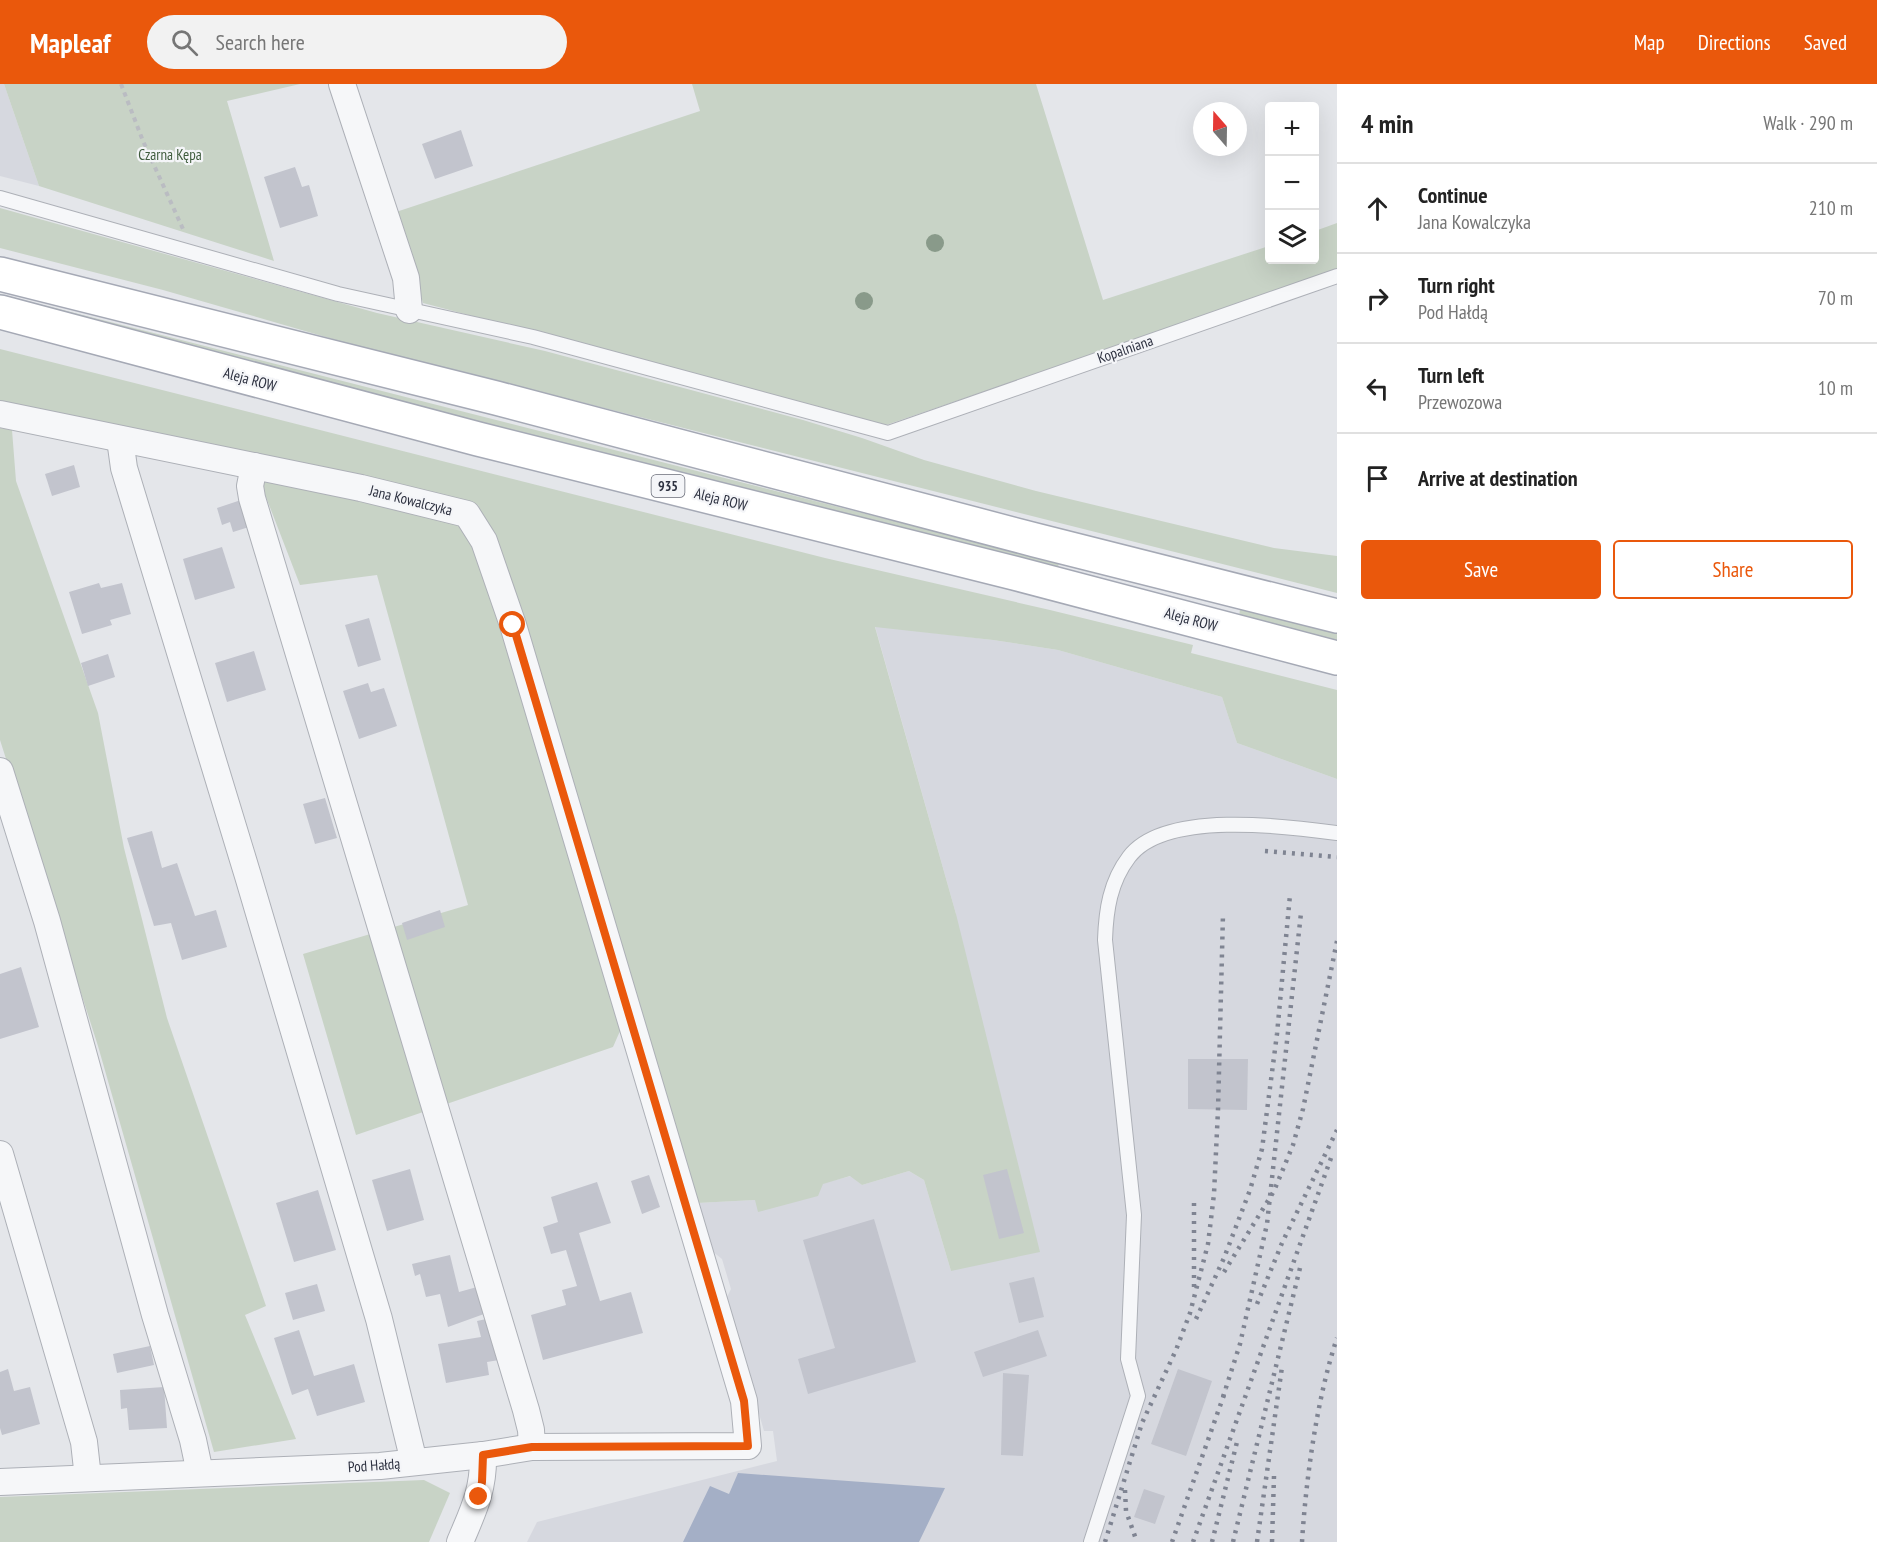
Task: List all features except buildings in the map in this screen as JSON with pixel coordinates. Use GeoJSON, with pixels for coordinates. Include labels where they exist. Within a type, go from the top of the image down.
{"type":"FeatureCollection","features":[{"type":"Feature","properties":{"kind":"main road"},"geometry":{"type":"LineString","coordinates":[[0,273],[496,398],[1035,540],[1337,616]]}},
{"type":"Feature","properties":{"kind":"main road","name":"Aleja ROW"},"geometry":{"type":"LineString","coordinates":[[0,312],[490,442],[1002,570],[1337,658]]}},
{"type":"Feature","properties":{"kind":"street"},"geometry":{"type":"LineString","coordinates":[[342,84],[406,278],[409,310]]}},
{"type":"Feature","properties":{"kind":"street","name":"Jana Kowalczyka"},"geometry":{"type":"LineString","coordinates":[[0,414],[361,488],[467,514],[484,541],[516,637],[744,1401],[748,1446]]}},
{"type":"Feature","properties":{"kind":"street"},"geometry":{"type":"LineString","coordinates":[[120,439],[124,468],[379,1319],[414,1462]]}},
{"type":"Feature","properties":{"kind":"street"},"geometry":{"type":"LineString","coordinates":[[254,466],[250,486],[252,498],[526,1410],[532,1447]]}},
{"type":"Feature","properties":{"kind":"street"},"geometry":{"type":"LineString","coordinates":[[0,771],[47,921],[155,1315],[193,1440],[200,1473]]}},
{"type":"Feature","properties":{"kind":"street"},"geometry":{"type":"LineString","coordinates":[[0,1154],[84,1442],[88,1478]]}},
{"type":"Feature","properties":{"kind":"street","name":"Pod Hałdą"},"geometry":{"type":"LineString","coordinates":[[0,1482],[380,1466],[483,1455],[532,1447],[748,1446]]}},
{"type":"Feature","properties":{"kind":"street"},"geometry":{"type":"LineString","coordinates":[[460,1542],[479,1497],[483,1455]]}},
{"type":"Feature","properties":{"kind":"lane","name":"Kopalniana"},"geometry":{"type":"LineString","coordinates":[[0,198],[338,294],[534,337],[888,433],[1337,276]]}},
{"type":"Feature","properties":{"kind":"lane"},"geometry":{"type":"LineString","coordinates":[[1091,1542],[1138,1396],[1128,1359],[1134,1215],[1105,940],[1106,910],[1116,879],[1130,856],[1147,841],[1179,830],[1216,825],[1293,827],[1337,833]]}},
{"type":"Feature","properties":{"kind":"path"},"geometry":{"type":"LineString","coordinates":[[121,84],[143,141],[196,254]]}},
{"type":"Feature","properties":{"kind":"shaded area"},"geometry":{"type":"Polygon","coordinates":[[[0,84],[4,84],[39,186],[0,176],[0,84]]]}},
{"type":"Feature","properties":{"kind":"shaded area"},"geometry":{"type":"Polygon","coordinates":[[[875,626],[1058,650],[1222,697],[1237,743],[1337,779],[1337,1542],[527,1542],[537,1522],[777,1461],[773,1431],[764,1431],[726,1299],[731,1289],[722,1259],[712,1251],[697,1203],[755,1200],[851,1176],[862,1185],[909,1171],[924,1180],[951,1271],[956,914],[875,626]]]}},
{"type":"Feature","properties":{"kind":"green space","name":"Czarna Kępa"},"geometry":{"type":"Polygon","coordinates":[[[4,84],[300,84],[227,101],[274,261],[39,186],[4,84]]]}},
{"type":"Feature","properties":{"kind":"green space"},"geometry":{"type":"Polygon","coordinates":[[[692,84],[1036,84],[1103,300],[1265,247],[1265,264],[1319,264],[1319,230],[1337,223],[1337,271],[886,425],[423,303],[396,212],[700,111],[692,84]]]}},
{"type":"Feature","properties":{"kind":"green space"},"geometry":{"type":"Polygon","coordinates":[[[0,208],[377,313],[545,351],[803,420],[924,460],[1036,491],[1274,548],[1337,556],[1337,593],[343,342],[163,290],[0,248],[0,208]]]}},
{"type":"Feature","properties":{"kind":"green space"},"geometry":{"type":"Polygon","coordinates":[[[0,294],[1059,563],[1057,571],[0,303],[0,294]]]}},
{"type":"Feature","properties":{"kind":"green space"},"geometry":{"type":"Polygon","coordinates":[[[0,349],[825,558],[1193,645],[1191,653],[1337,690],[1337,779],[1237,743],[1222,697],[1058,650],[993,640],[875,627],[956,914],[1040,1252],[951,1271],[924,1180],[909,1171],[862,1185],[850,1176],[823,1184],[818,1196],[758,1212],[755,1200],[697,1203],[635,997],[613,1047],[356,1135],[303,954],[468,905],[377,575],[300,585],[254,466],[487,525],[478,505],[0,406],[0,349]]]}},
{"type":"Feature","properties":{"kind":"green space"},"geometry":{"type":"Polygon","coordinates":[[[0,428],[12,430],[16,481],[98,713],[124,848],[167,1018],[266,1306],[245,1315],[296,1439],[214,1452],[98,1046],[0,740],[0,428]]]}},
{"type":"Feature","properties":{"kind":"green space"},"geometry":{"type":"Polygon","coordinates":[[[1240,609],[1337,633],[1337,642],[1239,617],[1240,609]]]}},
{"type":"Feature","properties":{"kind":"green space"},"geometry":{"type":"Polygon","coordinates":[[[424,1480],[450,1493],[429,1542],[0,1542],[0,1497],[424,1480]]]}},
{"type":"Feature","properties":{"kind":"water"},"geometry":{"type":"Polygon","coordinates":[[[738,1473],[945,1488],[919,1542],[683,1542],[710,1486],[729,1494],[738,1473]]]}},
{"type":"Feature","properties":{"kind":"railway"},"geometry":{"type":"LineString","coordinates":[[1265,851],[1337,857]]}},
{"type":"Feature","properties":{"kind":"railway"},"geometry":{"type":"LineString","coordinates":[[1196,1319],[1224,1258],[1250,1190],[1262,1149],[1277,1034],[1290,895]]}},
{"type":"Feature","properties":{"kind":"railway"},"geometry":{"type":"LineString","coordinates":[[1223,1397],[1240,1344],[1267,1224],[1301,913]]}},
{"type":"Feature","properties":{"kind":"railway"},"geometry":{"type":"LineString","coordinates":[[1105,1542],[1142,1423],[1176,1350],[1190,1313],[1208,1244],[1214,1194],[1218,1110],[1223,914]]}},
{"type":"Feature","properties":{"kind":"railway"},"geometry":{"type":"LineString","coordinates":[[1224,1272],[1274,1191],[1293,1145],[1303,1109],[1337,941]]}},
{"type":"Feature","properties":{"kind":"railway"},"geometry":{"type":"LineString","coordinates":[[1257,1304],[1282,1243],[1337,1130]]}},
{"type":"Feature","properties":{"kind":"railway"},"geometry":{"type":"LineString","coordinates":[[1193,1542],[1331,1158]]}},
{"type":"Feature","properties":{"kind":"railway"},"geometry":{"type":"LineString","coordinates":[[1194,1199],[1194,1287]]}},
{"type":"Feature","properties":{"kind":"railway"},"geometry":{"type":"LineString","coordinates":[[1233,1542],[1300,1268]]}},
{"type":"Feature","properties":{"kind":"railway"},"geometry":{"type":"LineString","coordinates":[[1302,1542],[1314,1438],[1324,1386],[1337,1338]]}},
{"type":"Feature","properties":{"kind":"railway"},"geometry":{"type":"LineString","coordinates":[[1257,1542],[1282,1367]]}},
{"type":"Feature","properties":{"kind":"railway"},"geometry":{"type":"LineString","coordinates":[[1172,1542],[1226,1389]]}},
{"type":"Feature","properties":{"kind":"railway"},"geometry":{"type":"LineString","coordinates":[[1212,1542],[1238,1438]]}},
{"type":"Feature","properties":{"kind":"railway"},"geometry":{"type":"LineString","coordinates":[[1272,1542],[1274,1476]]}},
{"type":"Feature","properties":{"kind":"railway"},"geometry":{"type":"LineString","coordinates":[[1125,1490],[1126,1511],[1137,1542]]}},
{"type":"Feature","properties":{"kind":"route"},"geometry":{"type":"LineString","coordinates":[[479,1497],[483,1455],[532,1447],[748,1446],[744,1401],[513,625]]}}]}
